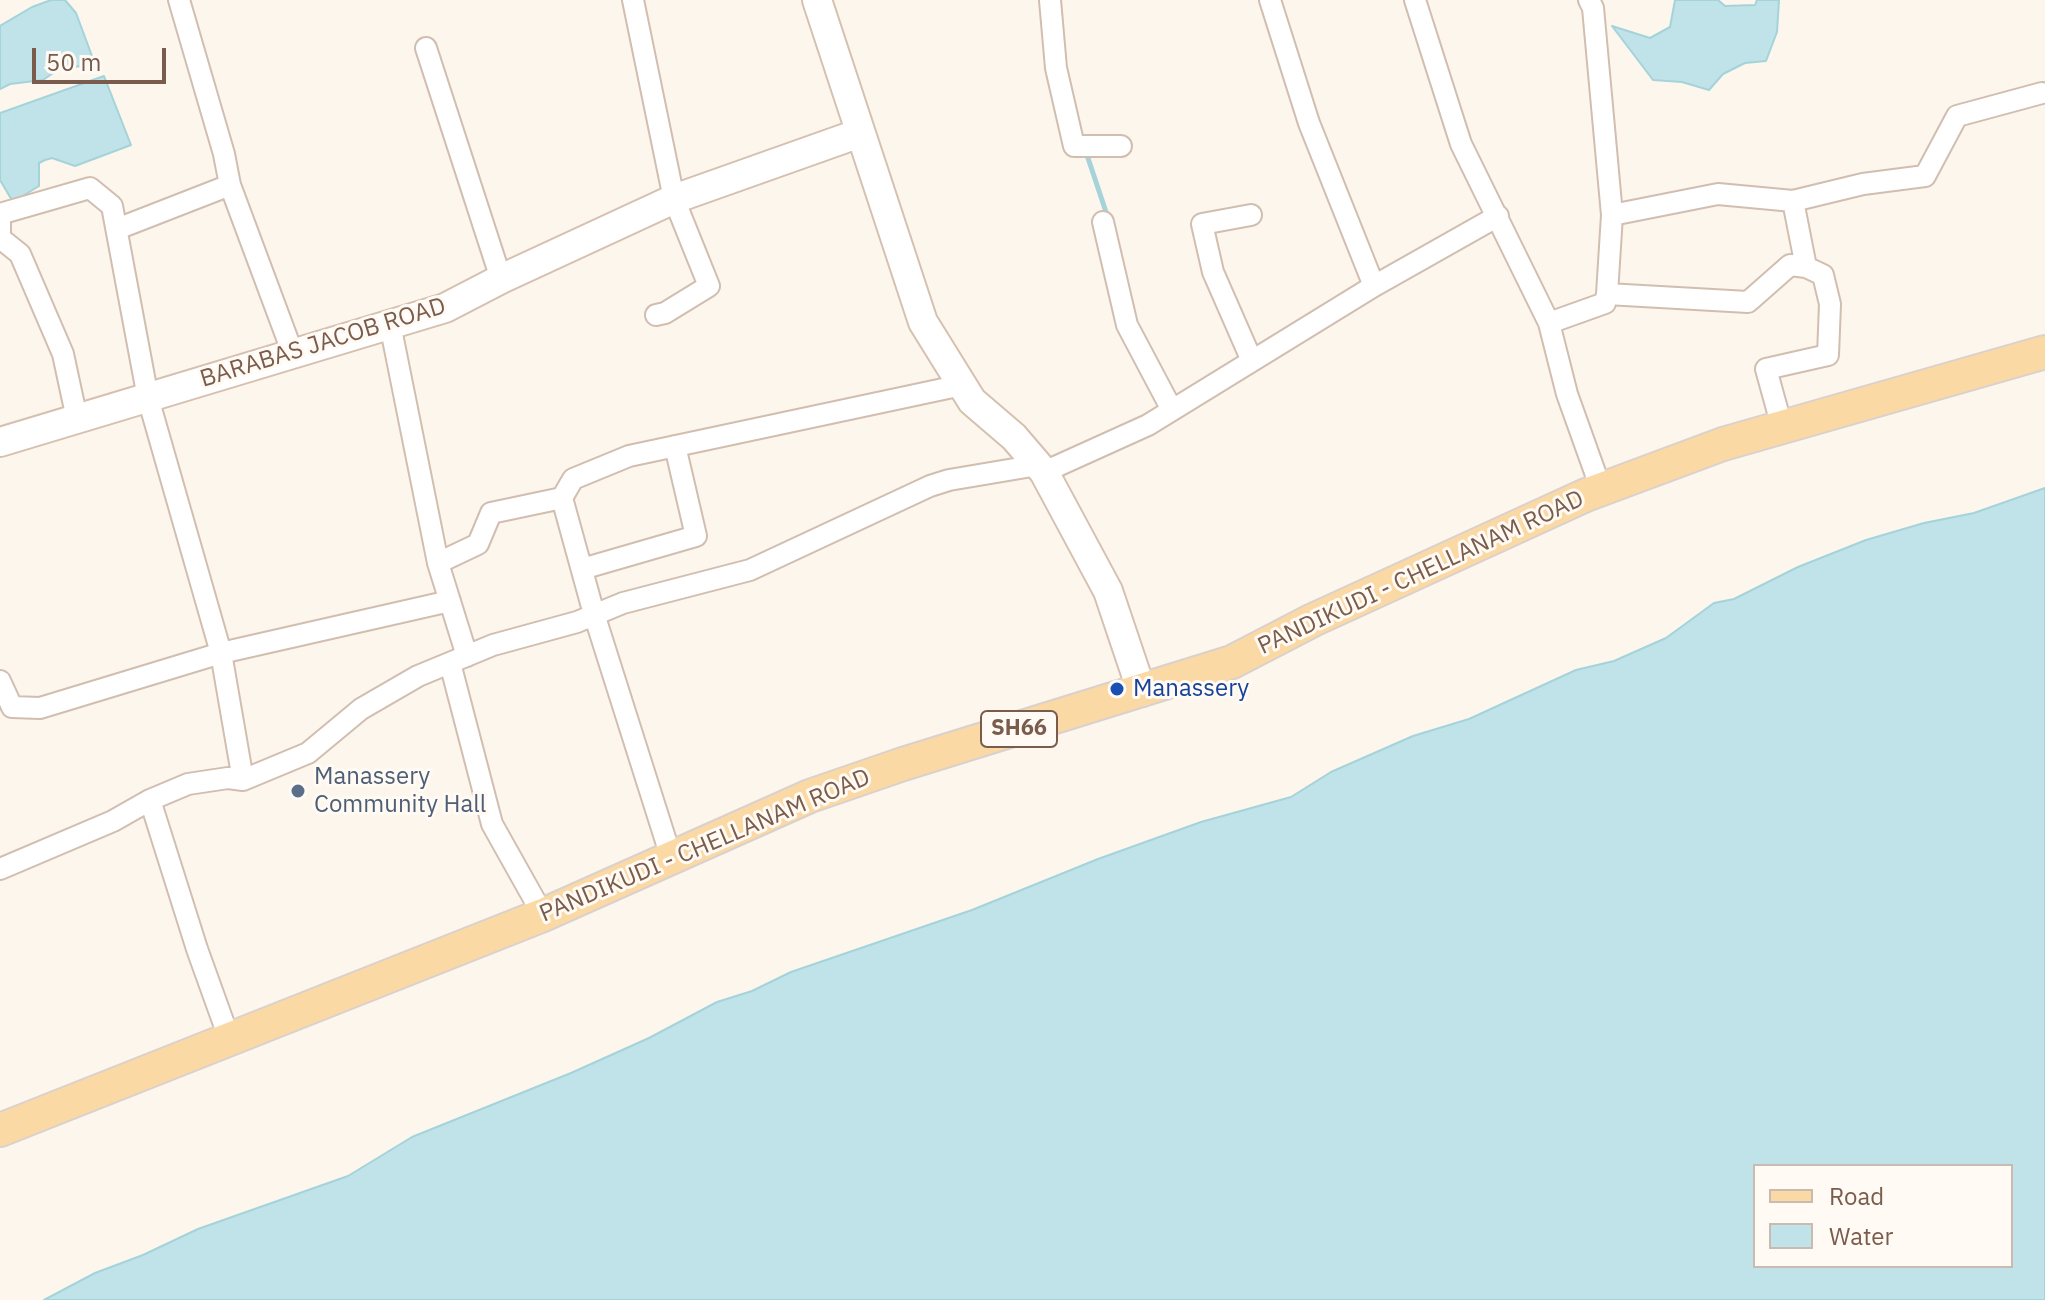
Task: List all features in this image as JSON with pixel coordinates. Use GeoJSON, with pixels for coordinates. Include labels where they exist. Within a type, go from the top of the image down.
{"type":"FeatureCollection","features":[{"type":"Feature","properties":{"kind":"main road","name":"PANDIKUDI - CHELLANAM ROAD"},"geometry":{"type":"LineString","coordinates":[[0,1130],[543,915],[810,796],[1232,662],[1313,620],[1601,489],[1723,444],[2045,352]]}},
{"type":"Feature","properties":{"kind":"street"},"geometry":{"type":"LineString","coordinates":[[179,0],[224,154],[230,185],[293,354]]}},
{"type":"Feature","properties":{"kind":"street"},"geometry":{"type":"LineString","coordinates":[[633,0],[674,199],[709,286],[665,313],[656,315]]}},
{"type":"Feature","properties":{"kind":"street"},"geometry":{"type":"LineString","coordinates":[[817,0],[923,322],[972,401],[1014,437],[1041,469],[1108,591],[1142,692]]}},
{"type":"Feature","properties":{"kind":"street"},"geometry":{"type":"LineString","coordinates":[[1050,0],[1056,68],[1074,146],[1121,146]]}},
{"type":"Feature","properties":{"kind":"street"},"geometry":{"type":"LineString","coordinates":[[1270,0],[1309,123],[1374,286]]}},
{"type":"Feature","properties":{"kind":"street"},"geometry":{"type":"LineString","coordinates":[[1415,0],[1461,144],[1549,323],[1567,394],[1601,489]]}},
{"type":"Feature","properties":{"kind":"street"},"geometry":{"type":"LineString","coordinates":[[1549,323],[1605,303],[1607,294],[1612,215],[1593,8],[1589,0]]}},
{"type":"Feature","properties":{"kind":"street"},"geometry":{"type":"LineString","coordinates":[[426,48],[501,279]]}},
{"type":"Feature","properties":{"kind":"street"},"geometry":{"type":"LineString","coordinates":[[1612,215],[1718,194],[1793,201],[1863,184],[1925,176],[1957,116],[2042,93]]}},
{"type":"Feature","properties":{"kind":"street","name":"BARABAS JACOB ROAD"},"geometry":{"type":"LineString","coordinates":[[0,442],[445,308],[674,199],[860,133]]}},
{"type":"Feature","properties":{"kind":"street"},"geometry":{"type":"LineString","coordinates":[[117,229],[230,185]]}},
{"type":"Feature","properties":{"kind":"street"},"geometry":{"type":"LineString","coordinates":[[77,419],[63,354],[20,254],[0,238],[0,214],[90,188],[112,206],[148,398],[221,653],[243,780]]}},
{"type":"Feature","properties":{"kind":"street"},"geometry":{"type":"LineString","coordinates":[[1793,201],[1806,267]]}},
{"type":"Feature","properties":{"kind":"street"},"geometry":{"type":"LineString","coordinates":[[1251,215],[1202,224],[1213,272],[1252,361]]}},
{"type":"Feature","properties":{"kind":"street"},"geometry":{"type":"LineString","coordinates":[[0,869],[113,821],[150,800],[188,784],[228,778],[243,780],[308,753],[361,709],[418,676],[493,645],[577,622],[623,603],[750,570],[930,486],[949,480],[1041,469],[1148,425],[1374,286],[1498,216]]}},
{"type":"Feature","properties":{"kind":"street"},"geometry":{"type":"LineString","coordinates":[[1103,222],[1127,325],[1172,410]]}},
{"type":"Feature","properties":{"kind":"street"},"geometry":{"type":"LineString","coordinates":[[1607,294],[1748,302],[1790,265],[1806,267],[1823,275],[1830,304],[1828,355],[1766,369],[1782,427]]}},
{"type":"Feature","properties":{"kind":"street"},"geometry":{"type":"LineString","coordinates":[[390,324],[438,563],[450,601],[492,824],[543,915]]}},
{"type":"Feature","properties":{"kind":"street"},"geometry":{"type":"LineString","coordinates":[[671,857],[594,614],[562,498],[573,479],[629,456],[962,385]]}},
{"type":"Feature","properties":{"kind":"street"},"geometry":{"type":"LineString","coordinates":[[582,569],[696,536],[675,446]]}},
{"type":"Feature","properties":{"kind":"street"},"geometry":{"type":"LineString","coordinates":[[438,563],[478,544],[491,513],[562,498]]}},
{"type":"Feature","properties":{"kind":"street"},"geometry":{"type":"LineString","coordinates":[[0,681],[12,707],[40,708],[221,653],[450,601]]}},
{"type":"Feature","properties":{"kind":"street"},"geometry":{"type":"LineString","coordinates":[[150,800],[229,1038]]}},
{"type":"Feature","properties":{"kind":"water"},"geometry":{"type":"Polygon","coordinates":[[[51,0],[65,0],[76,13],[92,56],[81,66],[59,69],[43,80],[10,84],[0,89],[0,26],[51,0]]]}},
{"type":"Feature","properties":{"kind":"water"},"geometry":{"type":"Polygon","coordinates":[[[1675,0],[1718,0],[1725,6],[1755,5],[1757,0],[1779,0],[1777,32],[1766,61],[1745,63],[1723,74],[1709,90],[1682,82],[1653,80],[1612,26],[1650,38],[1670,27],[1675,0]]]}},
{"type":"Feature","properties":{"kind":"water"},"geometry":{"type":"Polygon","coordinates":[[[104,76],[131,145],[75,166],[52,158],[45,160],[39,163],[39,186],[13,202],[0,180],[0,113],[104,76]]]}},
{"type":"Feature","properties":{"kind":"water"},"geometry":{"type":"Polygon","coordinates":[[[2045,488],[2045,1300],[44,1300],[95,1273],[198,1229],[348,1176],[412,1137],[571,1073],[649,1038],[717,1002],[752,991],[791,972],[972,910],[1098,859],[1201,822],[1291,797],[1331,772],[1413,736],[1469,719],[1576,670],[1614,661],[1666,638],[1714,603],[1734,599],[1798,567],[1866,540],[1924,523],[1974,513],[2045,488]]]}},
{"type":"Feature","properties":{"kind":"waterway"},"geometry":{"type":"LineString","coordinates":[[1086,152],[1108,218]]}},
{"type":"Feature","properties":{"kind":"place","name":"Manassery"},"geometry":{"type":"Point","coordinates":[1117,689]}},
{"type":"Feature","properties":{"kind":"place","name":"Manassery Community Hall"},"geometry":{"type":"Point","coordinates":[298,791]}}]}
